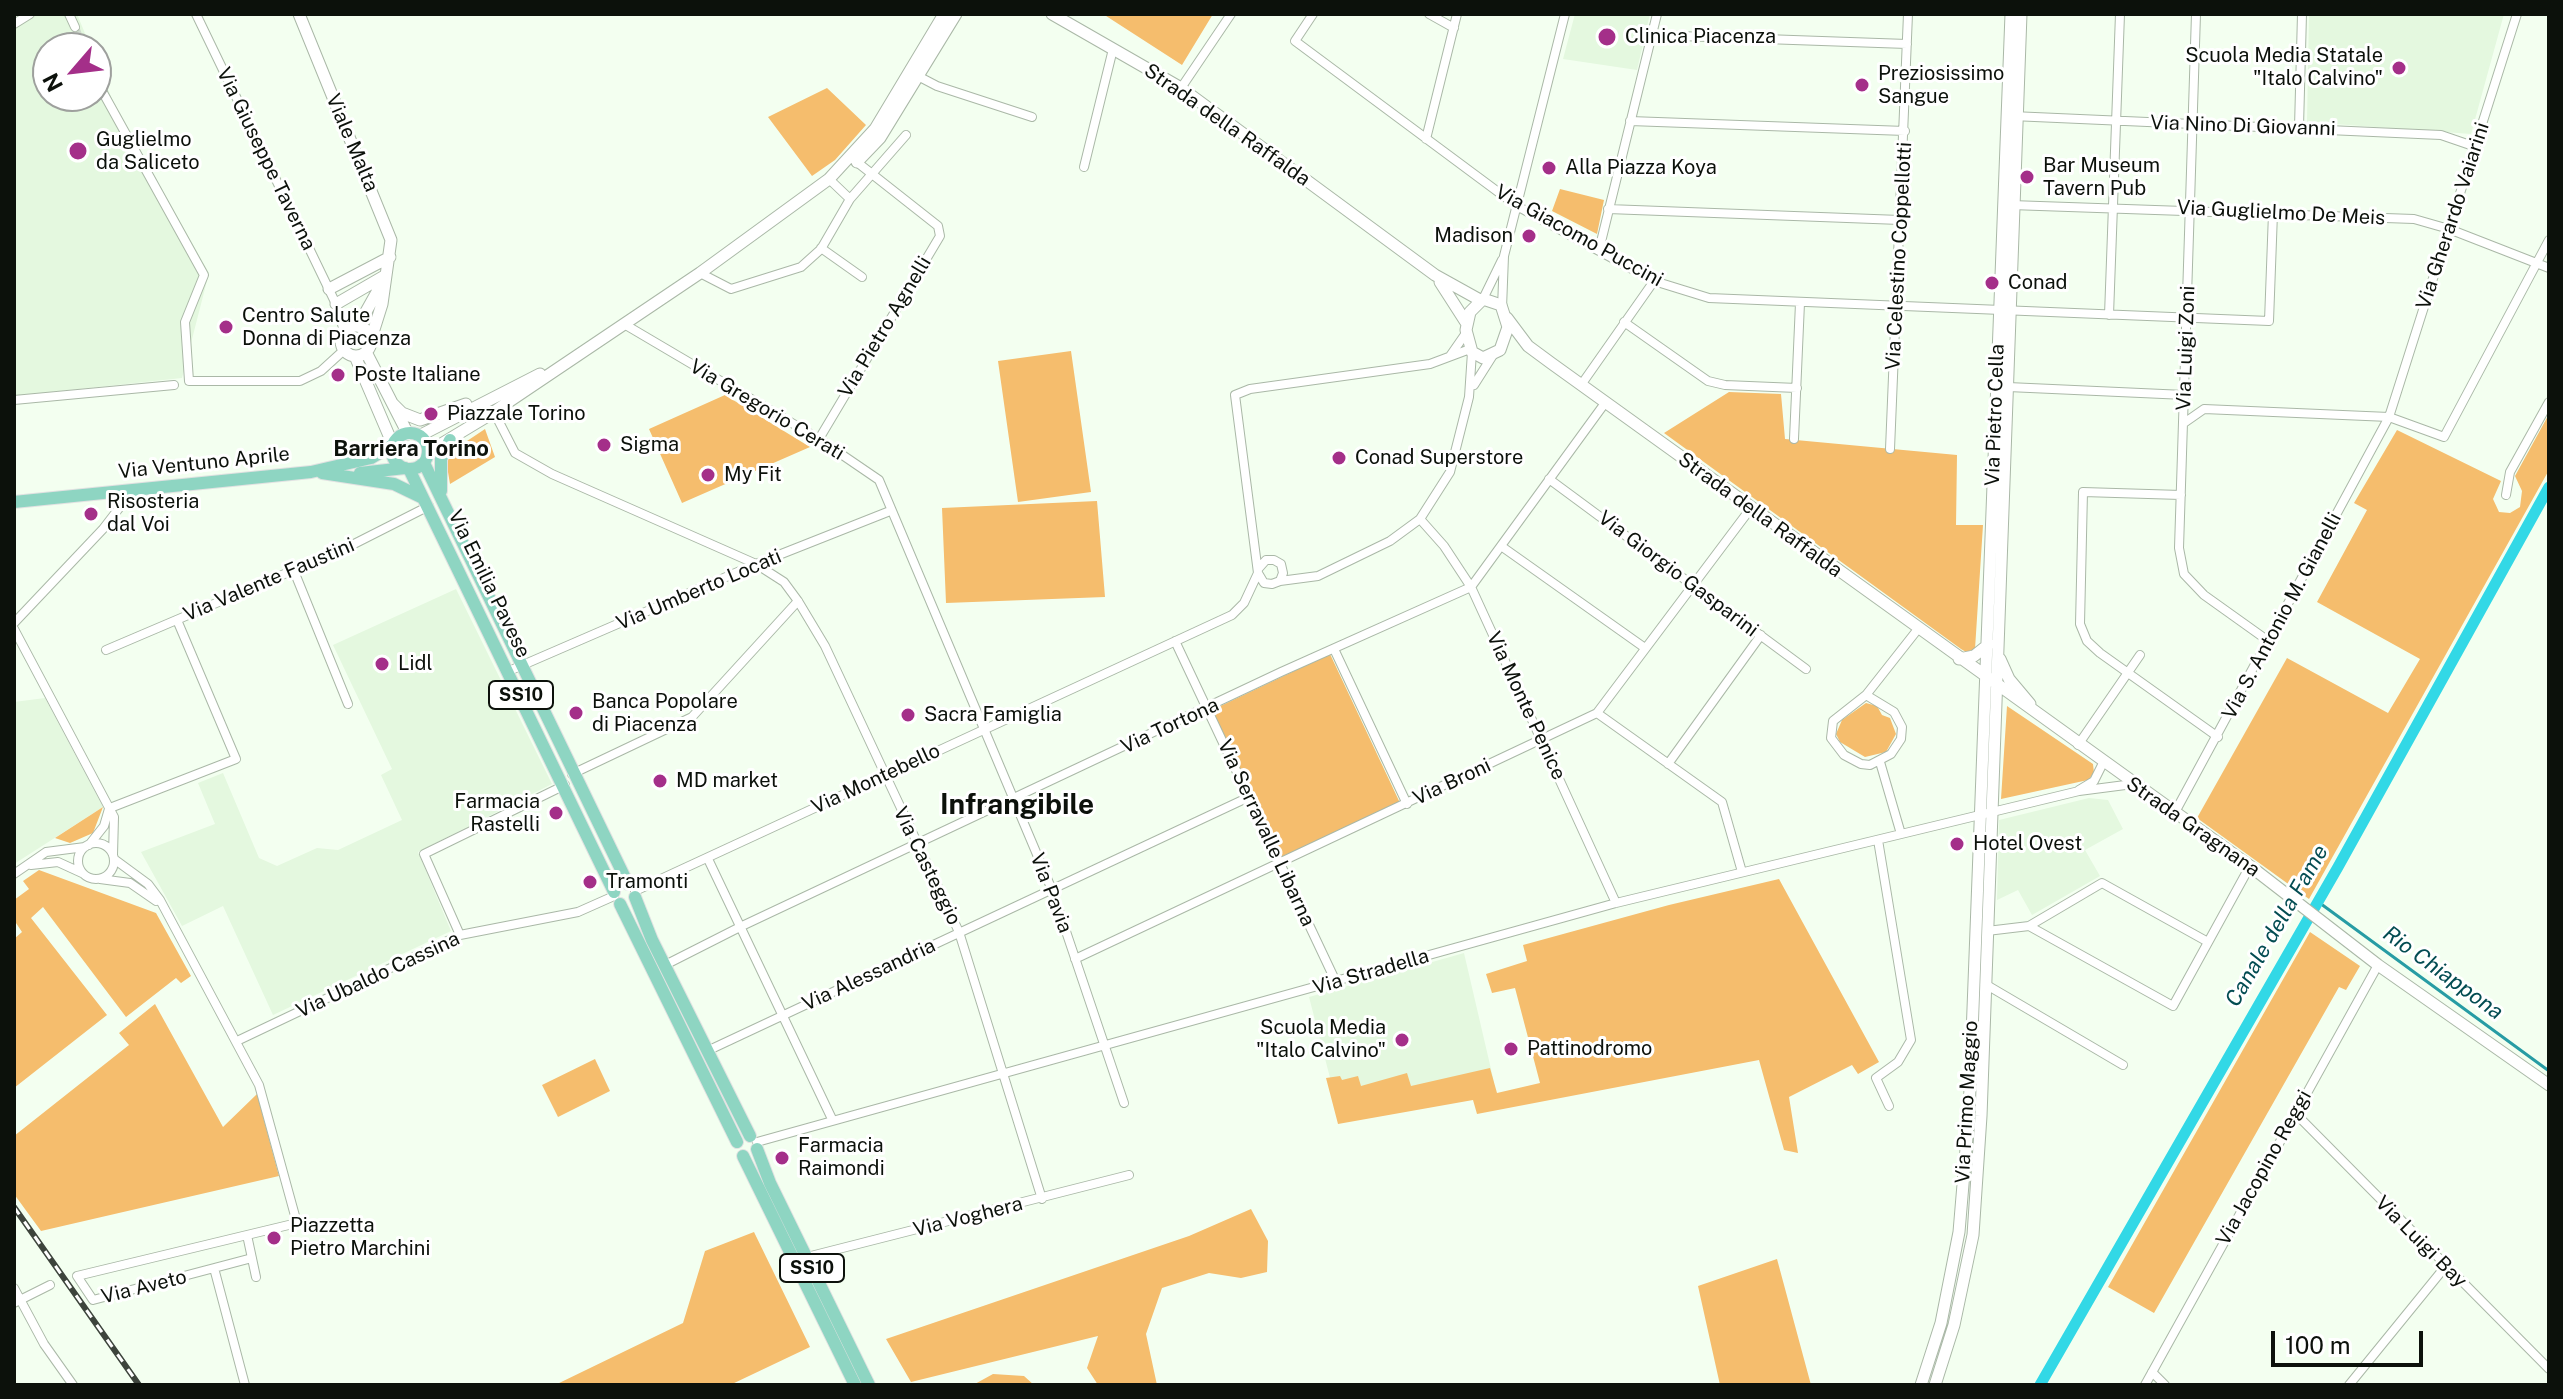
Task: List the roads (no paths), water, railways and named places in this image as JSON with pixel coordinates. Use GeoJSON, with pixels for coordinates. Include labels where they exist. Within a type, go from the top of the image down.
{"type":"FeatureCollection","features":[{"type":"Feature","properties":{"kind":"main road","name":"Viale Malta"},"geometry":{"type":"LineString","coordinates":[[299,14],[388,226],[390,257],[371,339]]}},
{"type":"Feature","properties":{"kind":"main road"},"geometry":{"type":"LineString","coordinates":[[914,74],[944,14]]}},
{"type":"Feature","properties":{"kind":"main road"},"geometry":{"type":"LineString","coordinates":[[337,475],[407,469],[426,458],[700,273],[829,179],[854,160],[956,14]]}},
{"type":"Feature","properties":{"kind":"main road","name":"Strada della Raffalda"},"geometry":{"type":"LineString","coordinates":[[1052,14],[1181,88],[1435,275],[1482,300],[1495,301],[1528,346],[1992,683]]}},
{"type":"Feature","properties":{"kind":"main road","name":"Via Pietro Cella"},"geometry":{"type":"LineString","coordinates":[[2011,14],[2013,116]]}},
{"type":"Feature","properties":{"kind":"main road","name":"Via Pietro Cella"},"geometry":{"type":"LineString","coordinates":[[1987,814],[1992,683],[1989,644],[2013,116],[2021,14]]}},
{"type":"Feature","properties":{"kind":"main road"},"geometry":{"type":"LineString","coordinates":[[329,289],[390,257]]}},
{"type":"Feature","properties":{"kind":"main road","name":"Viale Malta"},"geometry":{"type":"LineString","coordinates":[[352,328],[387,275]]}},
{"type":"Feature","properties":{"kind":"main road"},"geometry":{"type":"LineString","coordinates":[[336,304],[387,275]]}},
{"type":"Feature","properties":{"kind":"main road","name":"Strada della Raffalda"},"geometry":{"type":"LineString","coordinates":[[1435,275],[1467,329],[1471,350]]}},
{"type":"Feature","properties":{"kind":"main road"},"geometry":{"type":"LineString","coordinates":[[1467,329],[1470,312],[1482,300]]}},
{"type":"Feature","properties":{"kind":"main road","name":"Via Pietro Cella"},"geometry":{"type":"LineString","coordinates":[[1992,683],[1999,657],[2008,387],[2004,311]]}},
{"type":"Feature","properties":{"kind":"main road"},"geometry":{"type":"LineString","coordinates":[[1497,351],[1505,313]]}},
{"type":"Feature","properties":{"kind":"main road"},"geometry":{"type":"LineString","coordinates":[[361,354],[371,339],[367,330],[352,328],[341,340],[344,350],[361,354],[414,435]]}},
{"type":"Feature","properties":{"kind":"main road"},"geometry":{"type":"LineString","coordinates":[[1471,350],[1483,358],[1497,351],[1528,346]]}},
{"type":"Feature","properties":{"kind":"main road"},"geometry":{"type":"LineString","coordinates":[[361,354],[393,445],[566,362]]}},
{"type":"Feature","properties":{"kind":"main road"},"geometry":{"type":"LineString","coordinates":[[393,404],[409,417],[425,420],[511,387]]}},
{"type":"Feature","properties":{"kind":"main road","name":"SS10"},"geometry":{"type":"LineString","coordinates":[[414,435],[426,458]]}},
{"type":"Feature","properties":{"kind":"main road"},"geometry":{"type":"LineString","coordinates":[[443,506],[439,471],[450,440]]}},
{"type":"Feature","properties":{"kind":"main road","name":"SS10"},"geometry":{"type":"LineString","coordinates":[[393,445],[394,459],[407,469]]}},
{"type":"Feature","properties":{"kind":"main road","name":"Via Ventuno Aprile"},"geometry":{"type":"LineString","coordinates":[[14,502],[311,472],[371,458],[393,445]]}},
{"type":"Feature","properties":{"kind":"main road","name":"Via Emilia Pavese"},"geometry":{"type":"LineString","coordinates":[[426,458],[443,506],[515,668],[569,780],[632,891],[869,1385]]}},
{"type":"Feature","properties":{"kind":"main road","name":"Via Emilia Pavese"},"geometry":{"type":"LineString","coordinates":[[407,469],[515,668]]}},
{"type":"Feature","properties":{"kind":"main road"},"geometry":{"type":"LineString","coordinates":[[311,472],[394,484],[427,503]]}},
{"type":"Feature","properties":{"kind":"main road"},"geometry":{"type":"LineString","coordinates":[[1959,659],[1974,656],[1989,644]]}},
{"type":"Feature","properties":{"kind":"main road"},"geometry":{"type":"LineString","coordinates":[[1999,657],[2009,679],[2043,720]]}},
{"type":"Feature","properties":{"kind":"main road","name":"Strada Gragnana"},"geometry":{"type":"LineString","coordinates":[[1992,683],[2250,866],[2378,965],[2549,1085]]}},
{"type":"Feature","properties":{"kind":"main road","name":"Via Emilia Pavese"},"geometry":{"type":"LineString","coordinates":[[569,780],[616,897],[737,1142],[737,1150],[743,1156],[855,1385]]}},
{"type":"Feature","properties":{"kind":"main road","name":"Via Primo Maggio"},"geometry":{"type":"LineString","coordinates":[[1935,1385],[1954,1325],[1973,1235],[1987,931],[1987,814]]}},
{"type":"Feature","properties":{"kind":"main road","name":"Via Primo Maggio"},"geometry":{"type":"LineString","coordinates":[[1921,1385],[1941,1323],[1959,1232],[1987,814]]}},
{"type":"Feature","properties":{"kind":"main road"},"geometry":{"type":"LineString","coordinates":[[619,885],[632,891],[630,903],[616,897],[619,885]]}},
{"type":"Feature","properties":{"kind":"main road"},"geometry":{"type":"LineString","coordinates":[[737,1142],[742,1136],[755,1143],[751,1155],[743,1156]]}},
{"type":"Feature","properties":{"kind":"street"},"geometry":{"type":"LineString","coordinates":[[14,24],[30,14]]}},
{"type":"Feature","properties":{"kind":"street"},"geometry":{"type":"LineString","coordinates":[[69,14],[75,27]]}},
{"type":"Feature","properties":{"kind":"street"},"geometry":{"type":"LineString","coordinates":[[1181,88],[1231,14]]}},
{"type":"Feature","properties":{"kind":"street","name":"Via Giacomo Puccini"},"geometry":{"type":"LineString","coordinates":[[1313,14],[1295,41],[1517,206],[1654,281],[1709,298],[2269,321],[2273,213]]}},
{"type":"Feature","properties":{"kind":"street"},"geometry":{"type":"LineString","coordinates":[[1429,14],[1454,28]]}},
{"type":"Feature","properties":{"kind":"street"},"geometry":{"type":"LineString","coordinates":[[1426,139],[1457,14]]}},
{"type":"Feature","properties":{"kind":"street"},"geometry":{"type":"LineString","coordinates":[[1482,300],[1504,256],[1565,14]]}},
{"type":"Feature","properties":{"kind":"street"},"geometry":{"type":"LineString","coordinates":[[1599,250],[1657,14]]}},
{"type":"Feature","properties":{"kind":"street","name":"Via Celestino Coppellotti"},"geometry":{"type":"LineString","coordinates":[[1890,449],[1908,14]]}},
{"type":"Feature","properties":{"kind":"street"},"geometry":{"type":"LineString","coordinates":[[2109,315],[2120,14]]}},
{"type":"Feature","properties":{"kind":"street","name":"Via Luigi Zoni"},"geometry":{"type":"LineString","coordinates":[[2196,14],[2179,548],[2184,574],[2204,595],[2267,640]]}},
{"type":"Feature","properties":{"kind":"street"},"geometry":{"type":"LineString","coordinates":[[2299,127],[2302,14]]}},
{"type":"Feature","properties":{"kind":"street","name":"Via Gherardo Vaiarini"},"geometry":{"type":"LineString","coordinates":[[2389,417],[2517,14]]}},
{"type":"Feature","properties":{"kind":"street","name":"Via Giuseppe Taverna"},"geometry":{"type":"LineString","coordinates":[[199,15],[336,304],[352,328]]}},
{"type":"Feature","properties":{"kind":"street"},"geometry":{"type":"LineString","coordinates":[[1651,35],[1907,44]]}},
{"type":"Feature","properties":{"kind":"street"},"geometry":{"type":"LineString","coordinates":[[1084,167],[1113,49]]}},
{"type":"Feature","properties":{"kind":"street"},"geometry":{"type":"LineString","coordinates":[[914,74],[1032,117]]}},
{"type":"Feature","properties":{"kind":"street"},"geometry":{"type":"LineString","coordinates":[[112,109],[204,275],[185,322],[186,376],[194,383],[288,383],[314,375],[344,350]]}},
{"type":"Feature","properties":{"kind":"street","name":"Via Nino Di Giovanni"},"geometry":{"type":"LineString","coordinates":[[2013,116],[2441,135],[2476,147]]}},
{"type":"Feature","properties":{"kind":"street"},"geometry":{"type":"LineString","coordinates":[[1630,121],[1905,131]]}},
{"type":"Feature","properties":{"kind":"street"},"geometry":{"type":"LineString","coordinates":[[700,273],[731,289],[801,267],[821,248],[850,199],[869,175],[906,135]]}},
{"type":"Feature","properties":{"kind":"street","name":"Via Pietro Agnelli"},"geometry":{"type":"LineString","coordinates":[[819,439],[940,236],[938,226],[869,175],[854,160]]}},
{"type":"Feature","properties":{"kind":"street"},"geometry":{"type":"LineString","coordinates":[[829,179],[850,199]]}},
{"type":"Feature","properties":{"kind":"street","name":"Via Guglielmo De Meis"},"geometry":{"type":"LineString","coordinates":[[2009,205],[2115,206],[2414,219],[2449,229],[2549,268]]}},
{"type":"Feature","properties":{"kind":"street"},"geometry":{"type":"LineString","coordinates":[[1608,209],[1900,220]]}},
{"type":"Feature","properties":{"kind":"street"},"geometry":{"type":"LineString","coordinates":[[2184,423],[2204,409],[2389,417],[2444,437],[2549,240]]}},
{"type":"Feature","properties":{"kind":"street"},"geometry":{"type":"LineString","coordinates":[[821,248],[862,277]]}},
{"type":"Feature","properties":{"kind":"street"},"geometry":{"type":"LineString","coordinates":[[1504,256],[1505,313]]}},
{"type":"Feature","properties":{"kind":"street"},"geometry":{"type":"LineString","coordinates":[[1581,385],[1654,281]]}},
{"type":"Feature","properties":{"kind":"street"},"geometry":{"type":"LineString","coordinates":[[1794,439],[1800,303]]}},
{"type":"Feature","properties":{"kind":"street"},"geometry":{"type":"LineString","coordinates":[[1624,322],[1708,381],[1725,385],[1797,388]]}},
{"type":"Feature","properties":{"kind":"street","name":"Via Gregorio Cerati"},"geometry":{"type":"LineString","coordinates":[[624,324],[819,439],[879,480],[890,511]]}},
{"type":"Feature","properties":{"kind":"street"},"geometry":{"type":"LineString","coordinates":[[1450,356],[1467,329]]}},
{"type":"Feature","properties":{"kind":"street"},"geometry":{"type":"LineString","coordinates":[[1471,350],[1469,397],[1450,472],[1420,519],[1390,541],[1318,576],[1268,584],[1258,571],[1233,403],[1235,395],[1250,389],[1430,364],[1450,356],[1471,350]]}},
{"type":"Feature","properties":{"kind":"street"},"geometry":{"type":"LineString","coordinates":[[1469,397],[1497,351]]}},
{"type":"Feature","properties":{"kind":"street"},"geometry":{"type":"LineString","coordinates":[[14,400],[174,385]]}},
{"type":"Feature","properties":{"kind":"street"},"geometry":{"type":"LineString","coordinates":[[2008,387],[2185,395]]}},
{"type":"Feature","properties":{"kind":"street"},"geometry":{"type":"LineString","coordinates":[[2506,495],[2510,472],[2549,402]]}},
{"type":"Feature","properties":{"kind":"street","name":"Via Tortona"},"geometry":{"type":"LineString","coordinates":[[665,965],[742,926],[1471,587],[1605,403]]}},
{"type":"Feature","properties":{"kind":"street","name":"Via Casteggio"},"geometry":{"type":"LineString","coordinates":[[494,412],[515,453],[552,474],[756,564],[784,582],[798,601],[825,646],[959,932],[1042,1199]]}},
{"type":"Feature","properties":{"kind":"street","name":"Via S. Antonio M. Gianelli"},"geometry":{"type":"LineString","coordinates":[[2174,814],[2389,417]]}},
{"type":"Feature","properties":{"kind":"street","name":"Via Giorgio Gasparini"},"geometry":{"type":"LineString","coordinates":[[1549,479],[1806,669]]}},
{"type":"Feature","properties":{"kind":"street"},"geometry":{"type":"LineString","coordinates":[[14,623],[103,529],[133,490]]}},
{"type":"Feature","properties":{"kind":"street"},"geometry":{"type":"LineString","coordinates":[[2181,495],[2083,492],[2080,498],[2080,624],[2092,647],[2127,675],[2218,737]]}},
{"type":"Feature","properties":{"kind":"street","name":"Via Valente Faustini"},"geometry":{"type":"LineString","coordinates":[[106,650],[294,571],[427,503]]}},
{"type":"Feature","properties":{"kind":"street","name":"Via Broni"},"geometry":{"type":"LineString","coordinates":[[1075,959],[1597,713],[1751,508]]}},
{"type":"Feature","properties":{"kind":"street","name":"Via Umberto Locati"},"geometry":{"type":"LineString","coordinates":[[515,668],[756,564],[890,511]]}},
{"type":"Feature","properties":{"kind":"street","name":"Via Pavia"},"geometry":{"type":"LineString","coordinates":[[890,511],[1052,890],[1124,1103]]}},
{"type":"Feature","properties":{"kind":"street","name":"Via Monte Penice"},"geometry":{"type":"LineString","coordinates":[[1420,519],[1444,546],[1471,587],[1616,903]]}},
{"type":"Feature","properties":{"kind":"street"},"geometry":{"type":"LineString","coordinates":[[1255,542],[1270,559],[1304,579]]}},
{"type":"Feature","properties":{"kind":"street"},"geometry":{"type":"LineString","coordinates":[[1501,546],[1645,648]]}},
{"type":"Feature","properties":{"kind":"street"},"geometry":{"type":"LineString","coordinates":[[1244,603],[1258,571],[1270,559]]}},
{"type":"Feature","properties":{"kind":"street"},"geometry":{"type":"LineString","coordinates":[[1280,581],[1282,566]]}},
{"type":"Feature","properties":{"kind":"street"},"geometry":{"type":"LineString","coordinates":[[294,571],[348,704]]}},
{"type":"Feature","properties":{"kind":"street","name":"Via Montebello"},"geometry":{"type":"LineString","coordinates":[[632,891],[708,859],[883,774],[1232,615],[1268,584]]}},
{"type":"Feature","properties":{"kind":"street"},"geometry":{"type":"LineString","coordinates":[[460,935],[424,854],[692,717],[798,601]]}},
{"type":"Feature","properties":{"kind":"street"},"geometry":{"type":"LineString","coordinates":[[110,808],[236,759],[177,620]]}},
{"type":"Feature","properties":{"kind":"street"},"geometry":{"type":"LineString","coordinates":[[14,629],[110,808],[115,823],[114,857],[110,873],[99,879]]}},
{"type":"Feature","properties":{"kind":"street"},"geometry":{"type":"LineString","coordinates":[[1866,695],[1894,712],[1902,727],[1896,747],[1880,762],[1861,764],[1852,761],[1831,738],[1833,721],[1866,695],[1918,629]]}},
{"type":"Feature","properties":{"kind":"street"},"geometry":{"type":"LineString","coordinates":[[1668,764],[1761,635]]}},
{"type":"Feature","properties":{"kind":"street","name":"Via Serravalle Libarna"},"geometry":{"type":"LineString","coordinates":[[1175,641],[1336,982]]}},
{"type":"Feature","properties":{"kind":"street"},"geometry":{"type":"LineString","coordinates":[[1334,649],[1407,804]]}},
{"type":"Feature","properties":{"kind":"street"},"geometry":{"type":"LineString","coordinates":[[2078,745],[2140,655]]}},
{"type":"Feature","properties":{"kind":"street"},"geometry":{"type":"LineString","coordinates":[[1597,713],[1722,802],[1742,872]]}},
{"type":"Feature","properties":{"kind":"street"},"geometry":{"type":"LineString","coordinates":[[1880,762],[1901,834]]}},
{"type":"Feature","properties":{"kind":"street"},"geometry":{"type":"LineString","coordinates":[[2079,791],[2094,781],[2103,763]]}},
{"type":"Feature","properties":{"kind":"street","name":"Via Stradella"},"geometry":{"type":"LineString","coordinates":[[755,1143],[832,1119],[1616,903],[2079,791],[2133,784]]}},
{"type":"Feature","properties":{"kind":"street","name":"Via Alessandria"},"geometry":{"type":"LineString","coordinates":[[707,1051],[1249,797]]}},
{"type":"Feature","properties":{"kind":"street"},"geometry":{"type":"LineString","coordinates":[[84,874],[79,859],[104,826],[110,808]]}},
{"type":"Feature","properties":{"kind":"street"},"geometry":{"type":"LineString","coordinates":[[1878,840],[1911,1040],[1898,1062],[1876,1078],[1889,1106]]}},
{"type":"Feature","properties":{"kind":"street"},"geometry":{"type":"LineString","coordinates":[[14,874],[51,850],[103,844],[114,857],[148,884],[168,914],[237,1041]]}},
{"type":"Feature","properties":{"kind":"street"},"geometry":{"type":"LineString","coordinates":[[708,859],[832,1119]]}},
{"type":"Feature","properties":{"kind":"street"},"geometry":{"type":"LineString","coordinates":[[26,866],[58,862],[99,879],[124,882],[142,889],[168,914]]}},
{"type":"Feature","properties":{"kind":"street"},"geometry":{"type":"LineString","coordinates":[[2029,926],[2173,1006],[2250,866]]}},
{"type":"Feature","properties":{"kind":"street"},"geometry":{"type":"LineString","coordinates":[[1987,931],[2029,926],[2102,883],[2208,942]]}},
{"type":"Feature","properties":{"kind":"street","name":"Via Ubaldo Cassina"},"geometry":{"type":"LineString","coordinates":[[237,1041],[460,935],[578,912],[616,897]]}},
{"type":"Feature","properties":{"kind":"street","name":"Via Jacopino Reggi"},"geometry":{"type":"LineString","coordinates":[[2145,1385],[2378,965]]}},
{"type":"Feature","properties":{"kind":"street"},"geometry":{"type":"LineString","coordinates":[[1985,984],[2123,1065]]}},
{"type":"Feature","properties":{"kind":"street","name":"Via Aveto"},"geometry":{"type":"LineString","coordinates":[[237,1041],[259,1085],[297,1223],[77,1276],[93,1300],[252,1258]]}},
{"type":"Feature","properties":{"kind":"street","name":"Via Luigi Bay"},"geometry":{"type":"LineString","coordinates":[[2294,1112],[2549,1369]]}},
{"type":"Feature","properties":{"kind":"street","name":"Via Voghera"},"geometry":{"type":"LineString","coordinates":[[807,1257],[1129,1175]]}},
{"type":"Feature","properties":{"kind":"street"},"geometry":{"type":"LineString","coordinates":[[247,1235],[256,1277]]}},
{"type":"Feature","properties":{"kind":"street"},"geometry":{"type":"LineString","coordinates":[[2349,1385],[2445,1267]]}},
{"type":"Feature","properties":{"kind":"street"},"geometry":{"type":"LineString","coordinates":[[214,1268],[245,1385]]}},
{"type":"Feature","properties":{"kind":"street"},"geometry":{"type":"LineString","coordinates":[[17,1302],[50,1285]]}},
{"type":"Feature","properties":{"kind":"street"},"geometry":{"type":"LineString","coordinates":[[14,1288],[17,1302],[73,1385]]}},
{"type":"Feature","properties":{"kind":"street"},"geometry":{"type":"LineString","coordinates":[[2152,1372],[2165,1385]]}},
{"type":"Feature","properties":{"kind":"waterway","name":"Canale della Fame"},"geometry":{"type":"LineString","coordinates":[[2040,1385],[2338,867],[2549,487]]}},
{"type":"Feature","properties":{"kind":"waterway","name":"Rio Chiappona"},"geometry":{"type":"LineString","coordinates":[[2317,901],[2549,1071]]}},
{"type":"Feature","properties":{"kind":"tunnel"},"geometry":{"type":"LineString","coordinates":[[75,27],[77,32]]}},
{"type":"Feature","properties":{"kind":"railway"},"geometry":{"type":"LineString","coordinates":[[14,1207],[139,1385]]}},
{"type":"Feature","properties":{"kind":"place","name":"Clinica Piacenza"},"geometry":{"type":"Point","coordinates":[1607,37]}},
{"type":"Feature","properties":{"kind":"place","name":"Scuola Media Statale \"Italo Calvino\""},"geometry":{"type":"Point","coordinates":[2399,68]}},
{"type":"Feature","properties":{"kind":"place","name":"Preziosissimo Sangue"},"geometry":{"type":"Point","coordinates":[1862,85]}},
{"type":"Feature","properties":{"kind":"place","name":"Guglielmo da Saliceto"},"geometry":{"type":"Point","coordinates":[78,151]}},
{"type":"Feature","properties":{"kind":"place","name":"Alla Piazza Koya"},"geometry":{"type":"Point","coordinates":[1549,168]}},
{"type":"Feature","properties":{"kind":"place","name":"Bar Museum Tavern Pub"},"geometry":{"type":"Point","coordinates":[2027,177]}},
{"type":"Feature","properties":{"kind":"place","name":"Madison"},"geometry":{"type":"Point","coordinates":[1529,236]}},
{"type":"Feature","properties":{"kind":"place","name":"Conad"},"geometry":{"type":"Point","coordinates":[1992,283]}},
{"type":"Feature","properties":{"kind":"place","name":"Centro Salute Donna di Piacenza"},"geometry":{"type":"Point","coordinates":[226,327]}},
{"type":"Feature","properties":{"kind":"place","name":"Poste Italiane"},"geometry":{"type":"Point","coordinates":[338,375]}},
{"type":"Feature","properties":{"kind":"place","name":"Piazzale Torino"},"geometry":{"type":"Point","coordinates":[431,414]}},
{"type":"Feature","properties":{"kind":"place","name":"Sigma"},"geometry":{"type":"Point","coordinates":[604,445]}},
{"type":"Feature","properties":{"kind":"place","name":"Conad Superstore"},"geometry":{"type":"Point","coordinates":[1339,458]}},
{"type":"Feature","properties":{"kind":"place","name":"My Fit"},"geometry":{"type":"Point","coordinates":[708,475]}},
{"type":"Feature","properties":{"kind":"place","name":"Risosteria dal Voi"},"geometry":{"type":"Point","coordinates":[91,514]}},
{"type":"Feature","properties":{"kind":"place","name":"Lidl"},"geometry":{"type":"Point","coordinates":[382,664]}},
{"type":"Feature","properties":{"kind":"place","name":"Banca Popolare di Piacenza"},"geometry":{"type":"Point","coordinates":[576,713]}},
{"type":"Feature","properties":{"kind":"place","name":"Sacra Famiglia"},"geometry":{"type":"Point","coordinates":[908,715]}},
{"type":"Feature","properties":{"kind":"place","name":"MD market"},"geometry":{"type":"Point","coordinates":[660,781]}},
{"type":"Feature","properties":{"kind":"place","name":"Farmacia Rastelli"},"geometry":{"type":"Point","coordinates":[556,813]}},
{"type":"Feature","properties":{"kind":"place","name":"Hotel Ovest"},"geometry":{"type":"Point","coordinates":[1957,844]}},
{"type":"Feature","properties":{"kind":"place","name":"Tramonti"},"geometry":{"type":"Point","coordinates":[590,882]}},
{"type":"Feature","properties":{"kind":"place","name":"Scuola Media \"Italo Calvino\""},"geometry":{"type":"Point","coordinates":[1402,1040]}},
{"type":"Feature","properties":{"kind":"place","name":"Pattinodromo"},"geometry":{"type":"Point","coordinates":[1511,1049]}},
{"type":"Feature","properties":{"kind":"place","name":"Farmacia Raimondi"},"geometry":{"type":"Point","coordinates":[782,1158]}},
{"type":"Feature","properties":{"kind":"place","name":"Piazzetta Pietro Marchini"},"geometry":{"type":"Point","coordinates":[274,1238]}},
{"type":"Feature","properties":{"kind":"district","name":"Barriera Torino"},"geometry":{"type":"Point","coordinates":[411,449]}},
{"type":"Feature","properties":{"kind":"district","name":"Infrangibile"},"geometry":{"type":"Point","coordinates":[1017,805]}}]}
